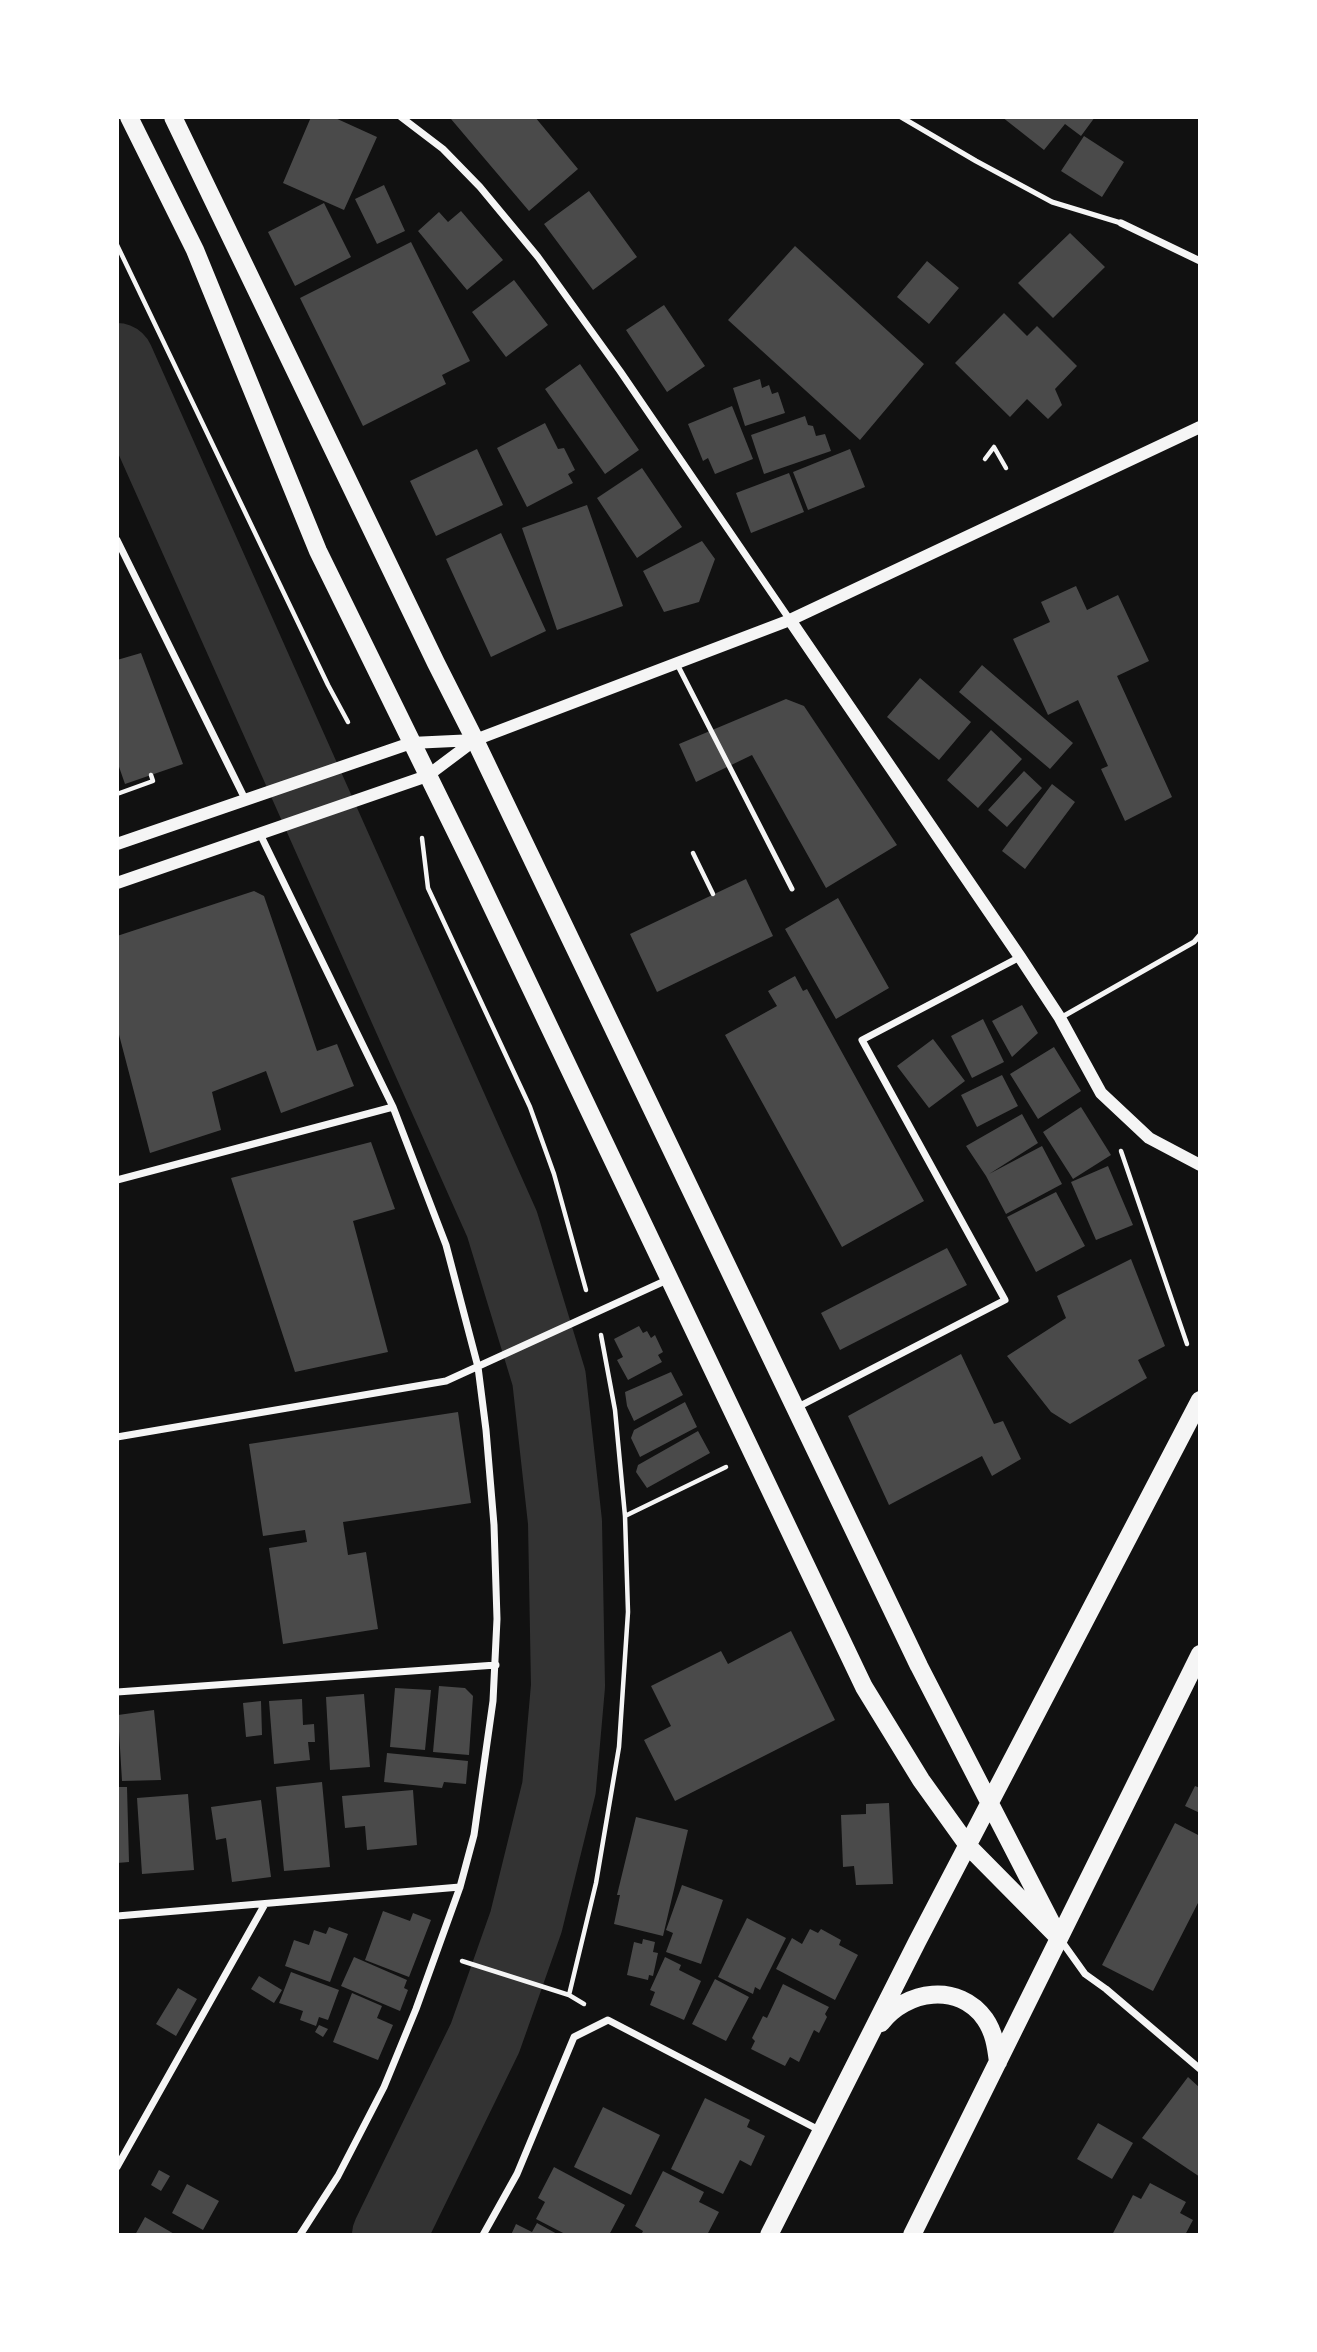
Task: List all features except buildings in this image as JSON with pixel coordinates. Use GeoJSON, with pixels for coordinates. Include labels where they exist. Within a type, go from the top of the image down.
{"type":"FeatureCollection","features":[{"type":"Feature","properties":{"kind":"main road"},"geometry":{"type":"LineString","coordinates":[[129,117],[195,250],[318,551],[864,1687],[921,1780],[969,1847],[1059,1938]]}},
{"type":"Feature","properties":{"kind":"main road"},"geometry":{"type":"LineString","coordinates":[[173,117],[919,1666],[1059,1938]]}},
{"type":"Feature","properties":{"kind":"main road"},"geometry":{"type":"LineString","coordinates":[[769,2235],[1200,1400]]}},
{"type":"Feature","properties":{"kind":"main road"},"geometry":{"type":"LineString","coordinates":[[912,2235],[1200,1654]]}},
{"type":"Feature","properties":{"kind":"main road"},"geometry":{"type":"LineString","coordinates":[[866,2043],[887,2015],[904,2002],[920,1995],[951,1996],[970,2004],[985,2018],[994,2036],[998,2062]]}},
{"type":"Feature","properties":{"kind":"street"},"geometry":{"type":"LineString","coordinates":[[401,117],[443,149],[480,187],[538,257],[620,371],[1020,957],[1059,1018],[1101,1093],[1149,1138],[1200,1165]]}},
{"type":"Feature","properties":{"kind":"street"},"geometry":{"type":"LineString","coordinates":[[1121,223],[1200,261]]}},
{"type":"Feature","properties":{"kind":"street"},"geometry":{"type":"LineString","coordinates":[[117,883],[428,776],[475,740],[790,620],[1200,427]]}},
{"type":"Feature","properties":{"kind":"street"},"geometry":{"type":"LineString","coordinates":[[117,540],[245,799]]}},
{"type":"Feature","properties":{"kind":"street"},"geometry":{"type":"LineString","coordinates":[[117,844],[411,743],[475,740]]}},
{"type":"Feature","properties":{"kind":"street"},"geometry":{"type":"LineString","coordinates":[[260,834],[393,1107],[446,1245],[478,1367],[494,1525],[497,1619],[493,1701],[474,1835],[460,1887],[384,2087],[338,2176],[300,2235]]}},
{"type":"Feature","properties":{"kind":"street"},"geometry":{"type":"LineString","coordinates":[[796,1408],[1005,1300],[862,1040],[1020,957]]}},
{"type":"Feature","properties":{"kind":"street"},"geometry":{"type":"LineString","coordinates":[[117,1180],[393,1107]]}},
{"type":"Feature","properties":{"kind":"street"},"geometry":{"type":"LineString","coordinates":[[117,1437],[446,1381],[669,1279]]}},
{"type":"Feature","properties":{"kind":"street"},"geometry":{"type":"LineString","coordinates":[[117,1692],[496,1665]]}},
{"type":"Feature","properties":{"kind":"street"},"geometry":{"type":"LineString","coordinates":[[117,1916],[460,1887]]}},
{"type":"Feature","properties":{"kind":"street"},"geometry":{"type":"LineString","coordinates":[[117,2167],[265,1904]]}},
{"type":"Feature","properties":{"kind":"street"},"geometry":{"type":"LineString","coordinates":[[1059,1938],[1085,1974],[1200,2068]]}},
{"type":"Feature","properties":{"kind":"street"},"geometry":{"type":"LineString","coordinates":[[483,2235],[517,2174],[573,2037],[608,2020],[821,2131]]}},
{"type":"Feature","properties":{"kind":"lane"},"geometry":{"type":"LineString","coordinates":[[901,117],[1052,202],[1121,223]]}},
{"type":"Feature","properties":{"kind":"lane"},"geometry":{"type":"LineString","coordinates":[[677,663],[792,889]]}},
{"type":"Feature","properties":{"kind":"lane"},"geometry":{"type":"LineString","coordinates":[[1059,1018],[1194,943],[1200,935]]}},
{"type":"Feature","properties":{"kind":"path"},"geometry":{"type":"LineString","coordinates":[[117,245],[348,722]]}},
{"type":"Feature","properties":{"kind":"path"},"geometry":{"type":"LineString","coordinates":[[985,459],[994,447],[1006,468]]}},
{"type":"Feature","properties":{"kind":"path"},"geometry":{"type":"LineString","coordinates":[[117,794],[153,780],[150,775]]}},
{"type":"Feature","properties":{"kind":"path"},"geometry":{"type":"LineString","coordinates":[[422,838],[428,888],[530,1107],[554,1174],[586,1290]]}},
{"type":"Feature","properties":{"kind":"path"},"geometry":{"type":"LineString","coordinates":[[693,853],[713,894]]}},
{"type":"Feature","properties":{"kind":"path"},"geometry":{"type":"LineString","coordinates":[[1101,1093],[1186,1344]]}},
{"type":"Feature","properties":{"kind":"path"},"geometry":{"type":"LineString","coordinates":[[569,1995],[596,1883],[620,1747],[628,1612],[625,1516],[615,1410],[600,1334]]}},
{"type":"Feature","properties":{"kind":"path"},"geometry":{"type":"LineString","coordinates":[[625,1516],[727,1466]]}},
{"type":"Feature","properties":{"kind":"path"},"geometry":{"type":"LineString","coordinates":[[465,1961],[555,1990]]}},
{"type":"Feature","properties":{"kind":"waterway"},"geometry":{"type":"LineString","coordinates":[[117,360],[502,1224],[549,1378],[565,1522],[568,1686],[559,1788],[526,1922],[485,2038],[389,2235]]}}]}
